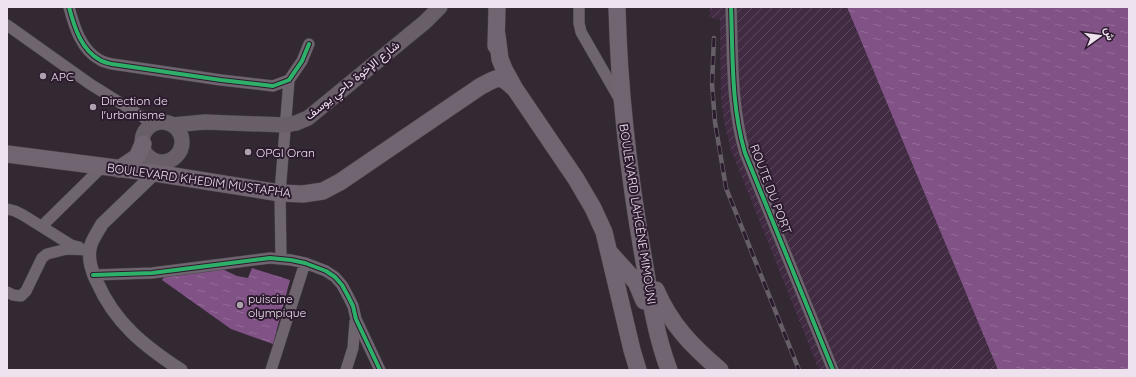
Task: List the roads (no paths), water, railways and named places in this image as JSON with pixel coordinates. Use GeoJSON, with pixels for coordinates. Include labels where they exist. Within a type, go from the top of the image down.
{"type":"FeatureCollection","features":[{"type":"Feature","properties":{"kind":"main road","name":"شارع الإخوة داحي يوسف"},"geometry":{"type":"LineString","coordinates":[[172,125],[205,122],[284,125],[296,123],[308,118],[425,22],[440,7]]}},
{"type":"Feature","properties":{"kind":"main road"},"geometry":{"type":"LineString","coordinates":[[481,86],[492,70],[496,54],[497,7]]}},
{"type":"Feature","properties":{"kind":"main road","name":"BOULEVARD LAHCÈNE MIMOUNI"},"geometry":{"type":"LineString","coordinates":[[617,7],[622,104],[638,227],[652,304],[659,336],[669,370]]}},
{"type":"Feature","properties":{"kind":"main road"},"geometry":{"type":"LineString","coordinates":[[497,35],[500,59],[504,69],[515,89],[576,179],[593,208],[604,232],[638,370]]}},
{"type":"Feature","properties":{"kind":"main road"},"geometry":{"type":"LineString","coordinates":[[481,86],[499,78],[504,79],[515,89]]}},
{"type":"Feature","properties":{"kind":"main road","name":"BOULEVARD KHEDIM MUSTAPHA"},"geometry":{"type":"LineString","coordinates":[[7,154],[102,167],[159,168],[280,193],[303,194],[323,191],[340,182],[481,86]]}},
{"type":"Feature","properties":{"kind":"main road"},"geometry":{"type":"LineString","coordinates":[[182,141],[205,122]]}},
{"type":"Feature","properties":{"kind":"main road"},"geometry":{"type":"LineString","coordinates":[[167,123],[172,125],[181,135],[182,147],[175,157],[159,168],[145,150],[145,132],[154,124],[167,123]]}},
{"type":"Feature","properties":{"kind":"main road"},"geometry":{"type":"LineString","coordinates":[[119,168],[137,157],[145,150]]}},
{"type":"Feature","properties":{"kind":"main road"},"geometry":{"type":"LineString","coordinates":[[638,227],[649,275],[663,307],[679,331],[696,350],[720,370]]}},
{"type":"Feature","properties":{"kind":"main road","name":"BOULEVARD LAHCÈNE MIMOUNI"},"geometry":{"type":"LineString","coordinates":[[609,252],[636,282],[641,291],[662,370]]}},
{"type":"Feature","properties":{"kind":"street"},"geometry":{"type":"LineString","coordinates":[[69,7],[76,31],[85,48],[99,60],[112,64],[273,86],[289,80]]}},
{"type":"Feature","properties":{"kind":"street"},"geometry":{"type":"LineString","coordinates":[[579,7],[579,23],[581,32],[622,104]]}},
{"type":"Feature","properties":{"kind":"street","name":"ROUTE DU PORT"},"geometry":{"type":"LineString","coordinates":[[731,7],[734,94],[736,119],[740,137],[745,153],[833,370]]}},
{"type":"Feature","properties":{"kind":"street"},"geometry":{"type":"LineString","coordinates":[[7,25],[90,84],[154,124]]}},
{"type":"Feature","properties":{"kind":"street"},"geometry":{"type":"LineString","coordinates":[[281,258],[280,193],[284,125],[289,80],[302,61],[309,44]]}},
{"type":"Feature","properties":{"kind":"street"},"geometry":{"type":"LineString","coordinates":[[42,226],[102,167]]}},
{"type":"Feature","properties":{"kind":"street"},"geometry":{"type":"LineString","coordinates":[[159,168],[102,224],[89,250],[93,275],[106,302],[116,317],[133,335],[181,370]]}},
{"type":"Feature","properties":{"kind":"street"},"geometry":{"type":"LineString","coordinates":[[7,209],[15,211],[71,244],[89,250]]}},
{"type":"Feature","properties":{"kind":"street"},"geometry":{"type":"LineString","coordinates":[[7,292],[13,296],[21,296],[26,291],[42,258],[47,254],[67,249],[89,250]]}},
{"type":"Feature","properties":{"kind":"street"},"geometry":{"type":"LineString","coordinates":[[93,275],[152,273],[253,260],[281,258],[305,263],[326,271],[335,278],[348,296],[356,319],[380,370]]}},
{"type":"Feature","properties":{"kind":"street"},"geometry":{"type":"LineString","coordinates":[[271,370],[305,263]]}},
{"type":"Feature","properties":{"kind":"street"},"geometry":{"type":"LineString","coordinates":[[346,370],[353,348],[356,319]]}},
{"type":"Feature","properties":{"kind":"water"},"geometry":{"type":"Polygon","coordinates":[[[847,7],[1129,7],[1129,370],[998,370],[847,7]]]}},
{"type":"Feature","properties":{"kind":"water","name":"puiscine olympique"},"geometry":{"type":"Polygon","coordinates":[[[252,268],[290,280],[273,344],[231,329],[162,280],[166,274],[222,269],[237,276],[248,278],[252,268]]]}},
{"type":"Feature","properties":{"kind":"railway"},"geometry":{"type":"LineString","coordinates":[[714,38],[712,84],[715,122],[726,188],[799,370]]}},
{"type":"Feature","properties":{"kind":"place","name":"APC"},"geometry":{"type":"Point","coordinates":[43,76]}},
{"type":"Feature","properties":{"kind":"place","name":"Direction de l'urbanisme"},"geometry":{"type":"Point","coordinates":[93,107]}},
{"type":"Feature","properties":{"kind":"place","name":"OPGI Oran"},"geometry":{"type":"Point","coordinates":[248,152]}},
{"type":"Feature","properties":{"kind":"place","name":"puiscine olympique"},"geometry":{"type":"Point","coordinates":[240,305]}}]}
